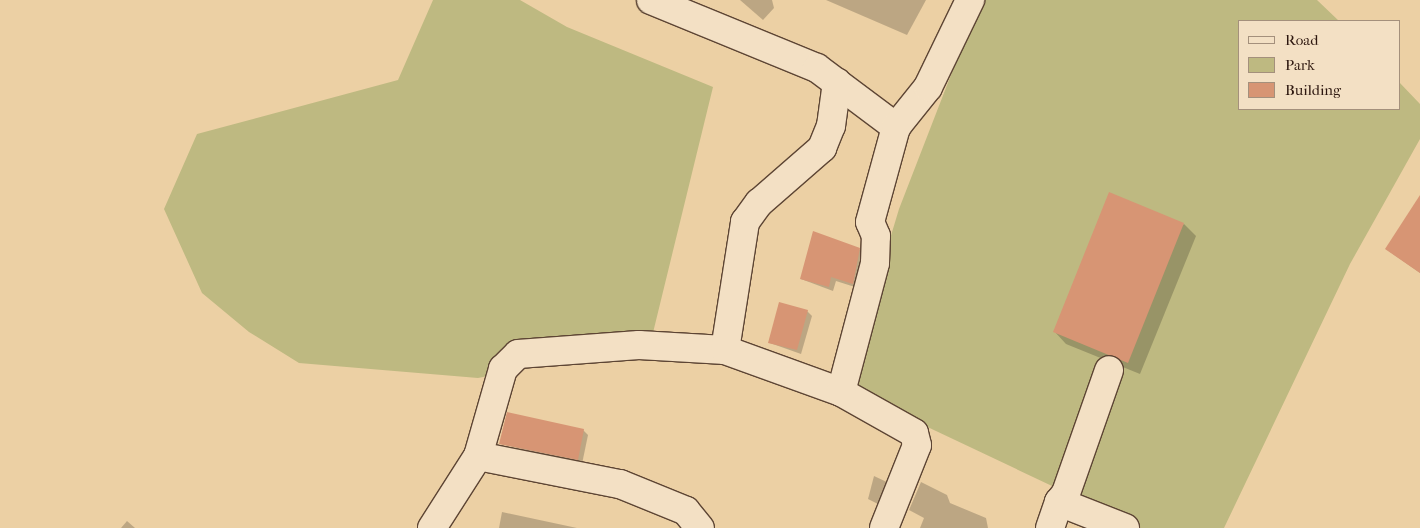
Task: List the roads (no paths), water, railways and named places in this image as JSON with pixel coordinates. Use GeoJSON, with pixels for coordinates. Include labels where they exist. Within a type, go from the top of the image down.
{"type":"FeatureCollection","features":[{"type":"Feature","properties":{"kind":"street"},"geometry":{"type":"LineString","coordinates":[[651,0],[817,68],[896,127]]}},
{"type":"Feature","properties":{"kind":"street"},"geometry":{"type":"LineString","coordinates":[[841,392],[875,263],[876,236],[870,222],[896,127],[928,87],[970,0]]}},
{"type":"Feature","properties":{"kind":"street"},"geometry":{"type":"LineString","coordinates":[[724,350],[745,222],[759,203],[822,148],[831,126],[837,82]]}},
{"type":"Feature","properties":{"kind":"street"},"geometry":{"type":"LineString","coordinates":[[432,528],[478,456],[503,369],[518,354],[639,345],[724,350],[841,392],[914,434],[917,445],[884,528]]}},
{"type":"Feature","properties":{"kind":"street"},"geometry":{"type":"LineString","coordinates":[[1050,528],[1059,502],[1066,493],[1109,370]]}},
{"type":"Feature","properties":{"kind":"street"},"geometry":{"type":"LineString","coordinates":[[478,456],[620,484],[686,512],[700,528]]}},
{"type":"Feature","properties":{"kind":"street"},"geometry":{"type":"LineString","coordinates":[[1059,502],[1125,528]]}}]}
